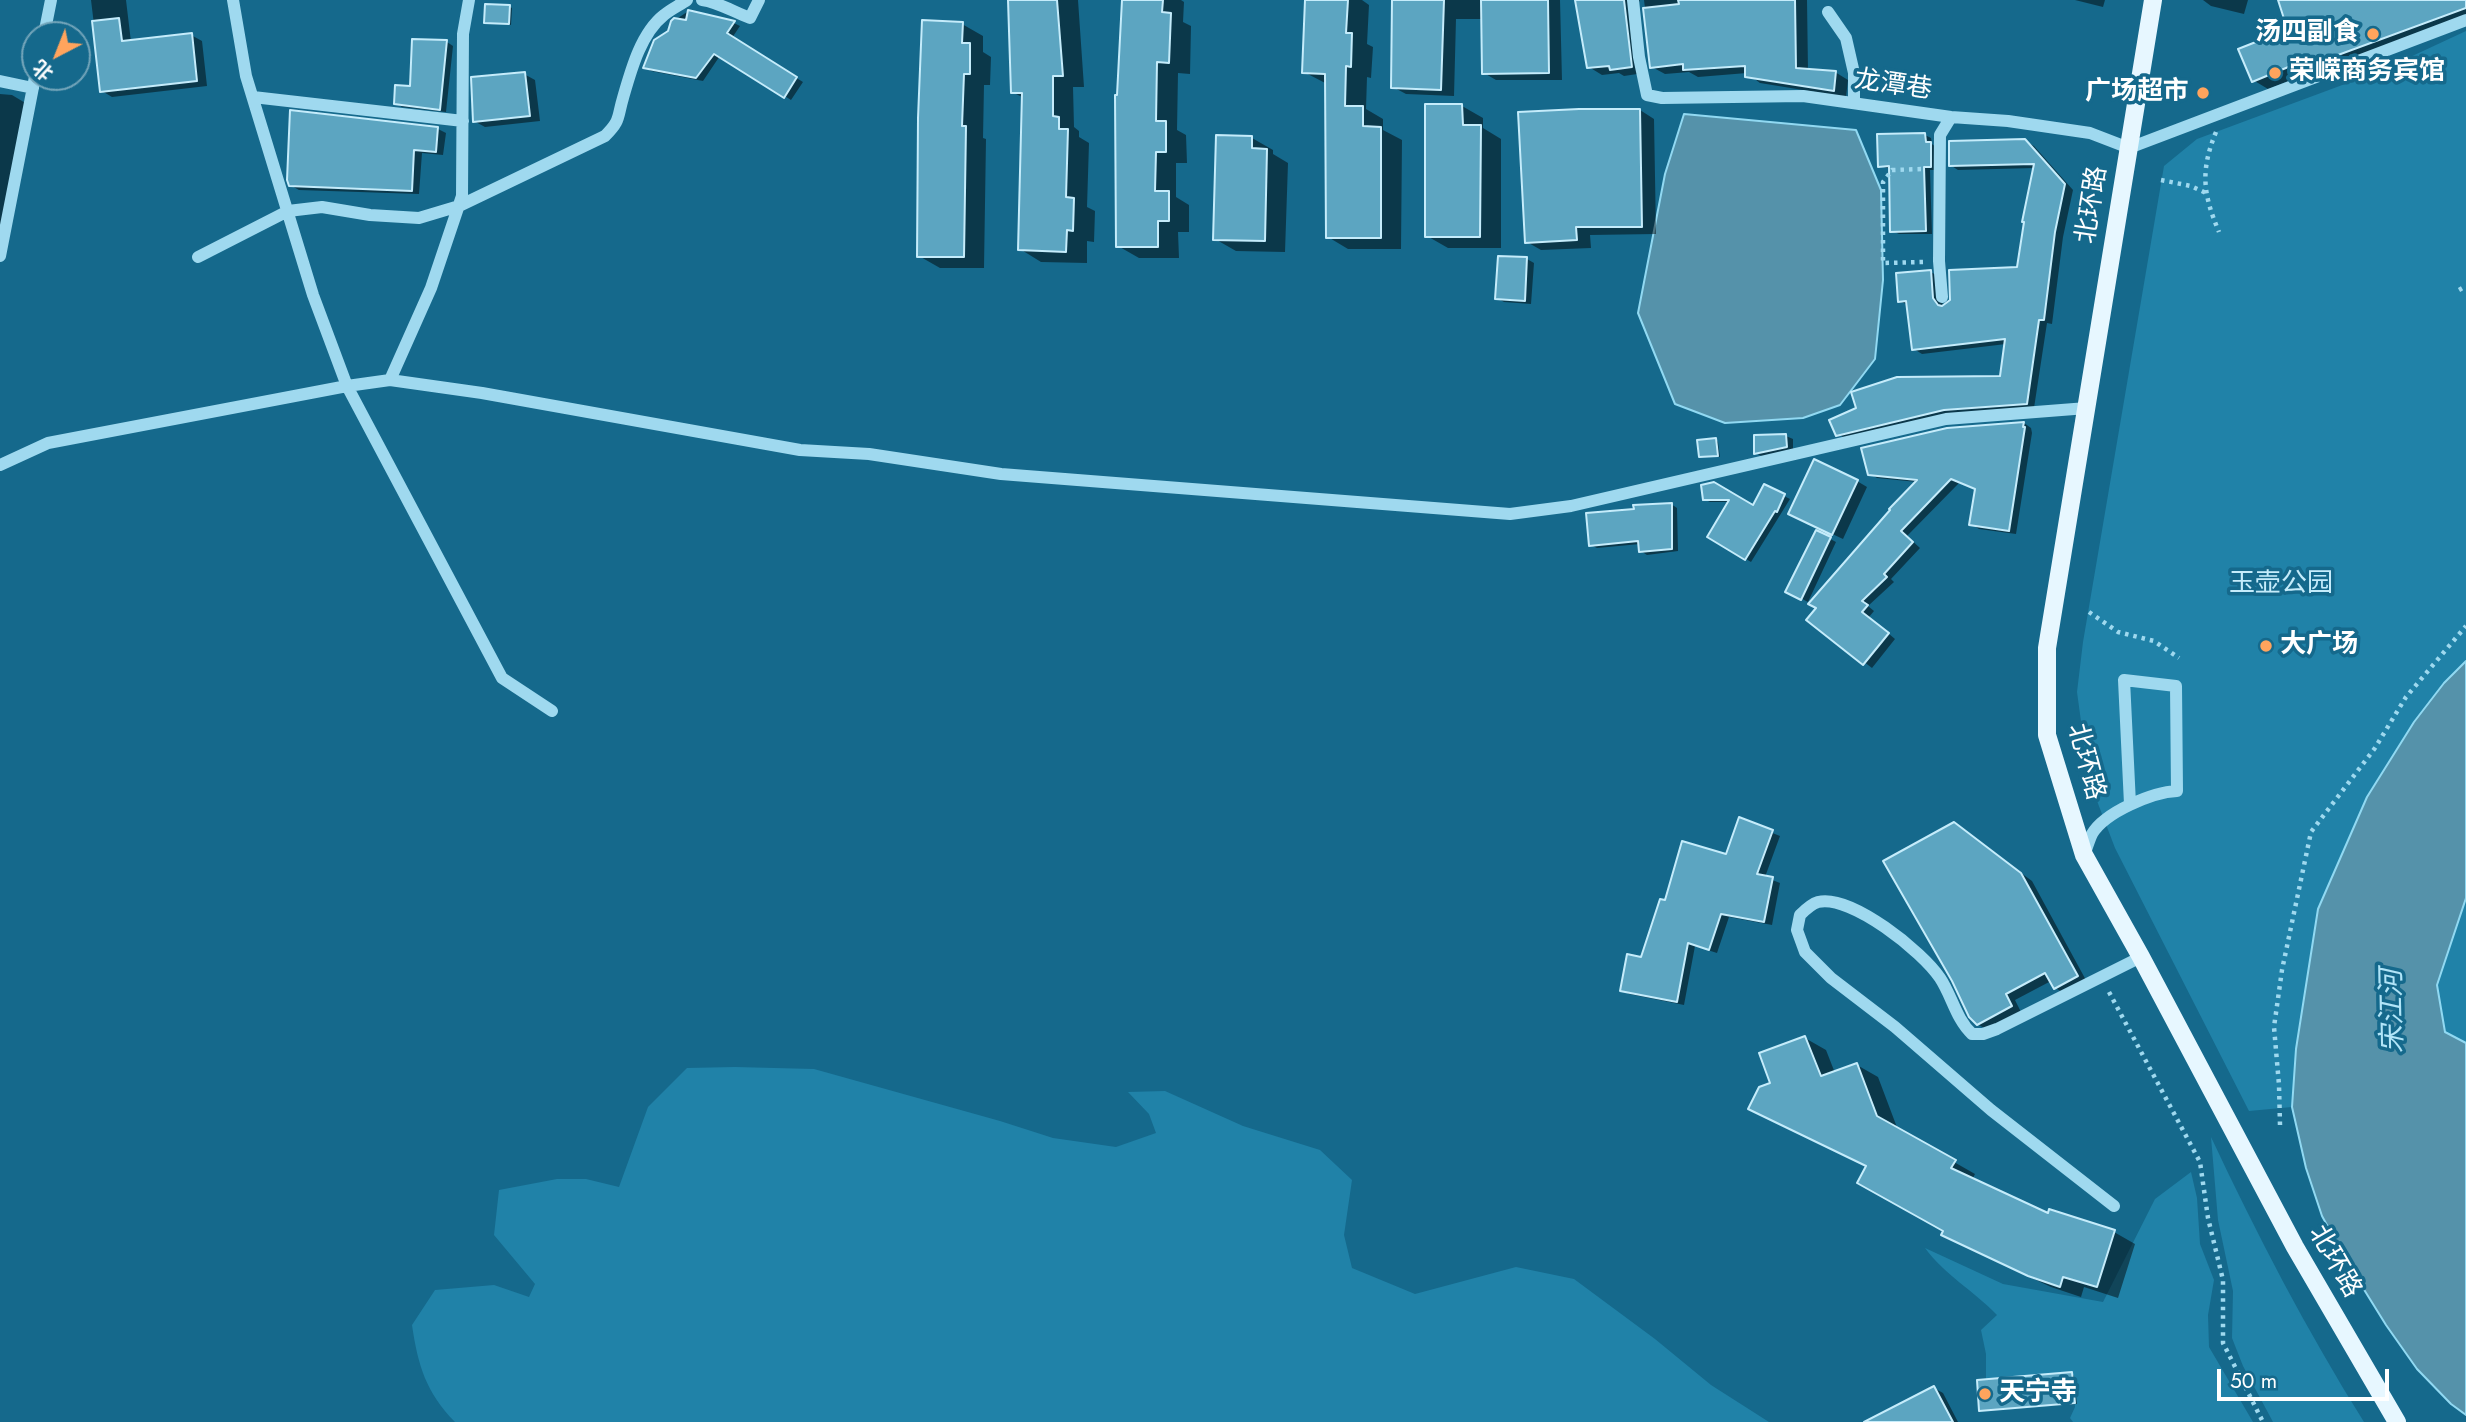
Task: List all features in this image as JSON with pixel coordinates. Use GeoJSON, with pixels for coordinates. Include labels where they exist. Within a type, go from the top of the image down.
{"type":"FeatureCollection","features":[{"type":"Feature","properties":{"kind":"main road","name":"北环路"},"geometry":{"type":"LineString","coordinates":[[2153,0],[2047,648],[2047,735],[2084,855],[2295,1248],[2397,1422]]}},
{"type":"Feature","properties":{"kind":"street"},"geometry":{"type":"LineString","coordinates":[[47,21],[51,0]]}},
{"type":"Feature","properties":{"kind":"street"},"geometry":{"type":"LineString","coordinates":[[233,0],[246,76],[313,295],[347,386],[502,678],[552,712]]}},
{"type":"Feature","properties":{"kind":"street"},"geometry":{"type":"LineString","coordinates":[[390,380],[431,288],[462,196],[463,34],[469,0]]}},
{"type":"Feature","properties":{"kind":"street"},"geometry":{"type":"LineString","coordinates":[[198,257],[288,211],[322,207],[370,215],[419,218],[459,206],[605,136],[618,123],[633,66],[649,31],[663,16],[687,0]]}},
{"type":"Feature","properties":{"kind":"street"},"geometry":{"type":"LineString","coordinates":[[702,0],[750,18],[759,0]]}},
{"type":"Feature","properties":{"kind":"street","name":"龙潭巷"},"geometry":{"type":"LineString","coordinates":[[1633,0],[1639,57],[1647,95],[1662,98],[1803,96],[2090,133],[2129,148]]}},
{"type":"Feature","properties":{"kind":"street"},"geometry":{"type":"LineString","coordinates":[[1828,12],[1846,38],[1854,73],[1854,103]]}},
{"type":"Feature","properties":{"kind":"street"},"geometry":{"type":"LineString","coordinates":[[2129,148],[2466,20]]}},
{"type":"Feature","properties":{"kind":"street"},"geometry":{"type":"LineString","coordinates":[[0,81],[21,82]]}},
{"type":"Feature","properties":{"kind":"street"},"geometry":{"type":"LineString","coordinates":[[0,256],[32,91]]}},
{"type":"Feature","properties":{"kind":"street"},"geometry":{"type":"LineString","coordinates":[[253,97],[463,121]]}},
{"type":"Feature","properties":{"kind":"street"},"geometry":{"type":"LineString","coordinates":[[1941,297],[1940,135],[1951,117]]}},
{"type":"Feature","properties":{"kind":"street"},"geometry":{"type":"LineString","coordinates":[[0,465],[48,443],[390,380],[509,398],[800,450],[869,454],[1001,474],[1510,514],[1571,506],[1946,419],[2087,408]]}},
{"type":"Feature","properties":{"kind":"street"},"geometry":{"type":"LineString","coordinates":[[2084,855],[2093,833],[2105,821],[2130,804],[2177,791],[2176,686],[2124,680],[2130,804]]}},
{"type":"Feature","properties":{"kind":"street"},"geometry":{"type":"LineString","coordinates":[[2113,1206],[1991,1110],[1895,1027],[1831,978],[1805,952],[1797,930],[1800,915],[1818,902],[1833,902],[1866,915],[1925,960],[1951,996],[1964,1026],[1972,1034],[1983,1034],[1997,1029],[2141,957]]}},
{"type":"Feature","properties":{"kind":"path"},"geometry":{"type":"LineString","coordinates":[[2217,131],[2207,153],[2204,171],[2206,192],[2219,232]]}},
{"type":"Feature","properties":{"kind":"path"},"geometry":{"type":"LineString","coordinates":[[1939,169],[1892,170],[1882,182],[1883,263],[1939,261]]}},
{"type":"Feature","properties":{"kind":"path"},"geometry":{"type":"LineString","coordinates":[[2161,180],[2206,192]]}},
{"type":"Feature","properties":{"kind":"path"},"geometry":{"type":"LineString","coordinates":[[2459,290],[2466,286]]}},
{"type":"Feature","properties":{"kind":"path"},"geometry":{"type":"LineString","coordinates":[[2088,612],[2118,632],[2154,642],[2179,658]]}},
{"type":"Feature","properties":{"kind":"path"},"geometry":{"type":"LineString","coordinates":[[2280,1125],[2274,1027],[2282,970],[2311,832],[2375,748],[2406,697],[2466,626]]}},
{"type":"Feature","properties":{"kind":"path"},"geometry":{"type":"LineString","coordinates":[[2101,976],[2200,1162],[2208,1218],[2223,1280],[2223,1343],[2263,1422]]}},
{"type":"Feature","properties":{"kind":"green space","name":"玉壶公园"},"geometry":{"type":"Polygon","coordinates":[[[2466,31],[2466,661],[2444,683],[2414,722],[2367,797],[2318,909],[2296,1049],[2292,1107],[2249,1111],[2115,848],[2089,780],[2077,692],[2083,642],[2164,166],[2197,139],[2380,71],[2466,31]]]}},
{"type":"Feature","properties":{"kind":"green space"},"geometry":{"type":"Polygon","coordinates":[[[2466,898],[2466,1043],[2445,1032],[2437,985],[2466,898]]]}},
{"type":"Feature","properties":{"kind":"green space"},"geometry":{"type":"Polygon","coordinates":[[[687,1068],[814,1069],[1053,1138],[1116,1147],[1156,1133],[1149,1114],[1128,1092],[1165,1091],[1243,1126],[1320,1150],[1352,1180],[1344,1235],[1352,1268],[1415,1294],[1516,1267],[1574,1279],[1655,1339],[1711,1385],[1769,1422],[455,1422],[437,1400],[425,1378],[412,1325],[435,1290],[494,1285],[529,1297],[535,1284],[494,1235],[499,1190],[557,1179],[586,1179],[619,1187],[648,1107],[687,1068]]]}},
{"type":"Feature","properties":{"kind":"green space"},"geometry":{"type":"Polygon","coordinates":[[[2211,1137],[2283,1282],[2364,1422],[2273,1422],[2243,1366],[2232,1338],[2233,1291],[2218,1220],[2211,1137]]]}},
{"type":"Feature","properties":{"kind":"green space"},"geometry":{"type":"Polygon","coordinates":[[[2191,1172],[2197,1198],[2200,1244],[2214,1280],[2208,1315],[2209,1347],[2253,1422],[2073,1422],[2070,1418],[2075,1407],[2072,1373],[1986,1379],[1986,1354],[1981,1330],[1997,1315],[1941,1266],[1925,1248],[2003,1284],[2103,1302],[2155,1199],[2191,1172]]]}},
{"type":"Feature","properties":{"kind":"water"},"geometry":{"type":"Polygon","coordinates":[[[1684,114],[1856,130],[1881,190],[1883,280],[1875,359],[1840,405],[1803,418],[1725,423],[1675,404],[1638,313],[1665,174],[1684,114]]]}},
{"type":"Feature","properties":{"kind":"water","name":"宋江河"},"geometry":{"type":"Polygon","coordinates":[[[2466,661],[2466,898],[2437,985],[2445,1032],[2466,1043],[2466,1415],[2451,1404],[2417,1369],[2350,1267],[2322,1216],[2306,1168],[2292,1107],[2296,1049],[2318,909],[2367,797],[2414,722],[2444,683],[2466,661]]]}},
{"type":"Feature","properties":{"kind":"building"},"geometry":{"type":"Polygon","coordinates":[[[1008,0],[1057,0],[1063,76],[1053,76],[1053,116],[1059,117],[1059,129],[1068,129],[1066,197],[1074,198],[1073,231],[1067,230],[1066,252],[1018,250],[1022,93],[1011,93],[1008,0]]]}},
{"type":"Feature","properties":{"kind":"building"},"geometry":{"type":"Polygon","coordinates":[[[1122,0],[1163,0],[1162,12],[1171,13],[1169,63],[1157,62],[1156,121],[1166,121],[1166,152],[1156,152],[1155,191],[1169,191],[1169,221],[1158,221],[1158,247],[1116,247],[1115,95],[1122,0]]]}},
{"type":"Feature","properties":{"kind":"building"},"geometry":{"type":"Polygon","coordinates":[[[1305,0],[1348,0],[1346,33],[1352,33],[1351,67],[1346,66],[1345,106],[1363,106],[1363,126],[1381,127],[1381,238],[1326,238],[1325,74],[1302,73],[1305,0]]]}},
{"type":"Feature","properties":{"kind":"building"},"geometry":{"type":"Polygon","coordinates":[[[1392,0],[1444,0],[1441,90],[1391,88],[1392,0]]]}},
{"type":"Feature","properties":{"kind":"building"},"geometry":{"type":"Polygon","coordinates":[[[1481,0],[1548,0],[1549,73],[1482,74],[1481,0]]]}},
{"type":"Feature","properties":{"kind":"building"},"geometry":{"type":"Polygon","coordinates":[[[1575,0],[1624,0],[1632,67],[1610,70],[1609,66],[1587,68],[1575,0]]]}},
{"type":"Feature","properties":{"kind":"building"},"geometry":{"type":"Polygon","coordinates":[[[1678,0],[1795,0],[1796,68],[1836,71],[1834,91],[1745,77],[1745,66],[1683,70],[1683,64],[1650,68],[1643,8],[1679,4],[1678,0]]]}},
{"type":"Feature","properties":{"kind":"building"},"geometry":{"type":"Polygon","coordinates":[[[2278,0],[2466,0],[2466,8],[2300,69],[2298,63],[2252,82],[2238,49],[2294,27],[2286,25],[2278,0]]]}},
{"type":"Feature","properties":{"kind":"building"},"geometry":{"type":"Polygon","coordinates":[[[485,4],[510,5],[509,24],[484,23],[485,4]]]}},
{"type":"Feature","properties":{"kind":"building"},"geometry":{"type":"Polygon","coordinates":[[[688,10],[735,21],[727,33],[797,77],[784,98],[714,54],[696,78],[643,68],[654,40],[668,31],[674,18],[686,20],[688,10]]]}},
{"type":"Feature","properties":{"kind":"building"},"geometry":{"type":"Polygon","coordinates":[[[119,18],[122,41],[192,33],[197,81],[100,92],[92,21],[119,18]]]}},
{"type":"Feature","properties":{"kind":"building"},"geometry":{"type":"Polygon","coordinates":[[[922,20],[963,22],[962,43],[970,43],[970,74],[964,74],[962,126],[966,126],[964,257],[917,257],[922,20]]]}},
{"type":"Feature","properties":{"kind":"building"},"geometry":{"type":"Polygon","coordinates":[[[412,39],[447,40],[440,110],[394,104],[395,85],[410,86],[412,39]]]}},
{"type":"Feature","properties":{"kind":"building"},"geometry":{"type":"Polygon","coordinates":[[[525,72],[530,116],[473,122],[471,77],[525,72]]]}},
{"type":"Feature","properties":{"kind":"building"},"geometry":{"type":"Polygon","coordinates":[[[1425,104],[1462,104],[1463,125],[1481,125],[1480,237],[1425,237],[1425,104]]]}},
{"type":"Feature","properties":{"kind":"building"},"geometry":{"type":"Polygon","coordinates":[[[1640,109],[1642,227],[1576,227],[1577,240],[1525,243],[1518,112],[1640,109]]]}},
{"type":"Feature","properties":{"kind":"building"},"geometry":{"type":"Polygon","coordinates":[[[290,110],[438,127],[436,152],[414,150],[412,191],[289,186],[290,110]]]}},
{"type":"Feature","properties":{"kind":"building"},"geometry":{"type":"Polygon","coordinates":[[[1925,133],[1926,142],[1931,142],[1931,167],[1924,167],[1926,231],[1890,232],[1889,166],[1878,167],[1877,134],[1925,133]]]}},
{"type":"Feature","properties":{"kind":"building"},"geometry":{"type":"Polygon","coordinates":[[[1216,135],[1252,136],[1252,148],[1267,149],[1265,241],[1213,240],[1216,135]]]}},
{"type":"Feature","properties":{"kind":"building"},"geometry":{"type":"Polygon","coordinates":[[[2025,139],[2065,184],[2055,232],[2044,320],[2039,320],[2027,404],[1944,410],[1836,436],[1829,420],[1856,408],[1851,392],[1897,377],[2000,376],[2005,339],[1912,350],[1906,301],[1898,302],[1896,273],[1931,270],[1933,298],[1942,306],[1950,300],[1949,270],[2017,267],[2022,222],[2034,164],[1949,166],[1949,141],[2025,139]]]}},
{"type":"Feature","properties":{"kind":"building"},"geometry":{"type":"Polygon","coordinates":[[[1498,256],[1527,257],[1525,301],[1495,299],[1498,256]]]}},
{"type":"Feature","properties":{"kind":"building"},"geometry":{"type":"Polygon","coordinates":[[[2024,422],[2009,531],[1969,525],[1975,489],[1951,479],[1901,531],[1913,542],[1884,574],[1887,577],[1862,601],[1868,605],[1862,612],[1889,633],[1863,665],[1806,620],[1816,608],[1808,604],[1917,480],[1868,475],[1861,448],[1947,428],[2024,422]]]}},
{"type":"Feature","properties":{"kind":"building"},"geometry":{"type":"Polygon","coordinates":[[[1786,434],[1787,447],[1754,454],[1754,435],[1786,434]]]}},
{"type":"Feature","properties":{"kind":"building"},"geometry":{"type":"Polygon","coordinates":[[[1716,438],[1718,456],[1699,457],[1697,440],[1716,438]]]}},
{"type":"Feature","properties":{"kind":"building"},"geometry":{"type":"Polygon","coordinates":[[[1814,459],[1858,480],[1832,535],[1788,514],[1814,459]]]}},
{"type":"Feature","properties":{"kind":"building"},"geometry":{"type":"Polygon","coordinates":[[[1714,482],[1753,505],[1764,484],[1785,494],[1777,512],[1775,511],[1745,560],[1707,537],[1729,500],[1703,500],[1701,485],[1714,482]]]}},
{"type":"Feature","properties":{"kind":"building"},"geometry":{"type":"Polygon","coordinates":[[[1672,503],[1672,549],[1639,552],[1638,541],[1589,546],[1586,513],[1634,509],[1633,505],[1672,503]]]}},
{"type":"Feature","properties":{"kind":"building"},"geometry":{"type":"Polygon","coordinates":[[[1816,530],[1831,537],[1801,600],[1785,592],[1816,530]]]}},
{"type":"Feature","properties":{"kind":"building"},"geometry":{"type":"Polygon","coordinates":[[[1739,817],[1773,830],[1757,874],[1773,877],[1764,922],[1721,914],[1709,950],[1688,943],[1677,1002],[1620,991],[1627,954],[1641,957],[1660,899],[1665,900],[1682,841],[1726,854],[1739,817]]]}},
{"type":"Feature","properties":{"kind":"building"},"geometry":{"type":"Polygon","coordinates":[[[1954,822],[2021,873],[2078,976],[2054,989],[2045,973],[2006,994],[2012,1006],[1977,1025],[1969,1017],[1952,981],[1883,861],[1954,822]]]}},
{"type":"Feature","properties":{"kind":"building"},"geometry":{"type":"Polygon","coordinates":[[[1805,1036],[1821,1076],[1857,1063],[1877,1116],[1956,1160],[1951,1168],[2048,1213],[2049,1209],[2115,1230],[2097,1287],[2063,1277],[2060,1287],[2028,1276],[1941,1235],[1943,1231],[1857,1183],[1866,1166],[1748,1109],[1759,1087],[1770,1083],[1759,1053],[1805,1036]]]}},
{"type":"Feature","properties":{"kind":"building"},"geometry":{"type":"Polygon","coordinates":[[[2072,1372],[2075,1403],[1979,1411],[1977,1380],[2072,1372]]]}},
{"type":"Feature","properties":{"kind":"building"},"geometry":{"type":"Polygon","coordinates":[[[1934,1386],[1953,1422],[1864,1422],[1934,1386]]]}},
{"type":"Feature","properties":{"kind":"place","name":"汤四副食"},"geometry":{"type":"Point","coordinates":[2373,34]}},
{"type":"Feature","properties":{"kind":"place","name":"荣嵘商务宾馆"},"geometry":{"type":"Point","coordinates":[2275,73]}},
{"type":"Feature","properties":{"kind":"place","name":"广场超市"},"geometry":{"type":"Point","coordinates":[2203,93]}},
{"type":"Feature","properties":{"kind":"place","name":"大广场"},"geometry":{"type":"Point","coordinates":[2266,646]}},
{"type":"Feature","properties":{"kind":"place","name":"天宁寺"},"geometry":{"type":"Point","coordinates":[1985,1394]}}]}
